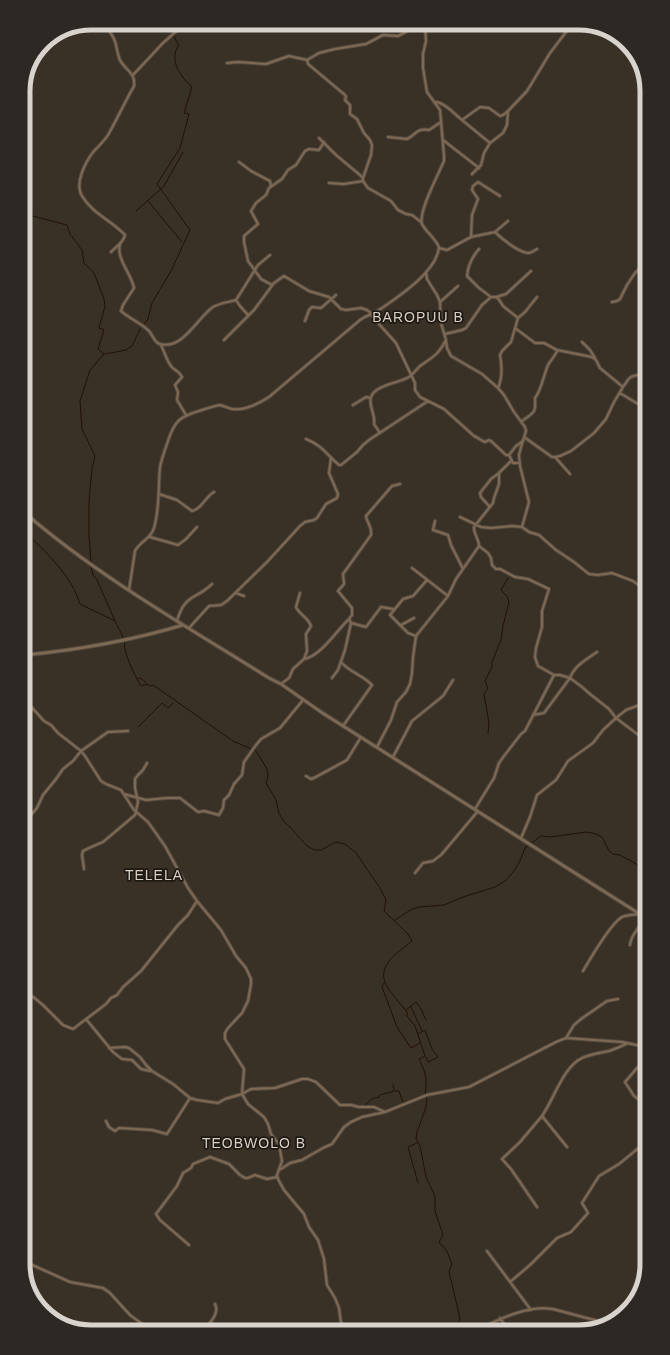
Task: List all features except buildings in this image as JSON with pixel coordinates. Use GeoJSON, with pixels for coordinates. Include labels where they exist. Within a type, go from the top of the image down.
{"type":"FeatureCollection","features":[{"type":"Feature","properties":{"kind":"street"},"geometry":{"type":"LineString","coordinates":[[110,30],[114,38],[120,60],[133,75],[135,81],[134,86],[108,136],[85,165],[79,184],[79,190],[87,202],[125,235],[120,244],[111,252]]}},
{"type":"Feature","properties":{"kind":"street"},"geometry":{"type":"LineString","coordinates":[[133,75],[163,43],[178,30]]}},
{"type":"Feature","properties":{"kind":"street"},"geometry":{"type":"LineString","coordinates":[[227,63],[238,62],[266,64],[289,56],[306,60],[319,53],[366,44],[383,35],[398,36],[409,30]]}},
{"type":"Feature","properties":{"kind":"street"},"geometry":{"type":"LineString","coordinates":[[422,223],[422,213],[444,161],[440,110],[427,92],[423,68],[423,54],[426,41],[425,30]]}},
{"type":"Feature","properties":{"kind":"street"},"geometry":{"type":"LineString","coordinates":[[462,120],[480,107],[489,108],[500,116],[508,111],[527,91],[550,53],[568,30]]}},
{"type":"Feature","properties":{"kind":"street"},"geometry":{"type":"LineString","coordinates":[[306,60],[308,64],[346,96],[345,100],[350,105],[350,114],[357,119],[364,133],[370,140],[372,145],[371,155],[363,180]]}},
{"type":"Feature","properties":{"kind":"street"},"geometry":{"type":"LineString","coordinates":[[435,103],[442,103],[449,108],[490,143]]}},
{"type":"Feature","properties":{"kind":"street"},"geometry":{"type":"LineString","coordinates":[[472,174],[479,168],[490,143],[505,130],[508,120],[508,111]]}},
{"type":"Feature","properties":{"kind":"street"},"geometry":{"type":"LineString","coordinates":[[388,137],[407,139],[417,130],[422,128],[429,130],[441,122]]}},
{"type":"Feature","properties":{"kind":"street"},"geometry":{"type":"LineString","coordinates":[[129,590],[135,551],[138,546],[150,537],[154,528],[159,494],[160,467],[164,450],[176,424],[186,415],[220,405],[235,409],[259,404],[279,390],[360,320],[370,313],[382,308],[413,285],[427,271],[436,258],[438,250],[435,240],[422,223],[412,215],[398,210],[391,200],[368,188],[363,180],[336,156],[319,138]]}},
{"type":"Feature","properties":{"kind":"street"},"geometry":{"type":"LineString","coordinates":[[443,140],[479,168]]}},
{"type":"Feature","properties":{"kind":"street"},"geometry":{"type":"LineString","coordinates":[[272,286],[261,279],[248,261],[244,238],[247,233],[258,224],[251,211],[256,203],[268,193],[268,189],[282,178],[288,170],[296,165],[305,151],[309,149],[319,150],[324,142]]}},
{"type":"Feature","properties":{"kind":"street"},"geometry":{"type":"LineString","coordinates":[[239,162],[251,171],[270,181],[271,186]]}},
{"type":"Feature","properties":{"kind":"street"},"geometry":{"type":"LineString","coordinates":[[329,183],[344,184],[363,180]]}},
{"type":"Feature","properties":{"kind":"street"},"geometry":{"type":"LineString","coordinates":[[471,237],[472,215],[478,199],[472,190],[473,186],[478,182],[500,196]]}},
{"type":"Feature","properties":{"kind":"street"},"geometry":{"type":"LineString","coordinates":[[438,250],[439,248],[445,251],[471,237],[495,232],[508,221]]}},
{"type":"Feature","properties":{"kind":"street"},"geometry":{"type":"LineString","coordinates":[[495,232],[504,240],[522,251],[531,252],[537,249]]}},
{"type":"Feature","properties":{"kind":"street"},"geometry":{"type":"LineString","coordinates":[[120,244],[119,248],[121,259],[134,288],[123,305],[121,311],[148,331],[154,339],[161,344],[170,364],[179,372],[182,377],[175,385],[178,392],[177,400],[186,415]]}},
{"type":"Feature","properties":{"kind":"street"},"geometry":{"type":"LineString","coordinates":[[479,249],[472,257],[468,276],[479,288],[491,297],[506,294],[531,271]]}},
{"type":"Feature","properties":{"kind":"street"},"geometry":{"type":"LineString","coordinates":[[161,344],[171,344],[180,340],[209,310],[220,304],[236,300],[262,260],[270,255]]}},
{"type":"Feature","properties":{"kind":"street"},"geometry":{"type":"LineString","coordinates":[[612,302],[620,300],[627,285],[640,267]]}},
{"type":"Feature","properties":{"kind":"street"},"geometry":{"type":"LineString","coordinates":[[427,271],[427,279],[440,302],[441,323],[451,356],[482,374],[498,388],[526,427],[519,455],[529,502],[522,527]]}},
{"type":"Feature","properties":{"kind":"street"},"geometry":{"type":"LineString","coordinates":[[224,340],[254,310],[277,280],[284,277],[303,288],[330,299],[341,309],[346,310],[361,308],[367,310],[396,344],[415,383],[415,390],[417,394],[444,409],[474,436],[483,441],[490,440],[495,443],[506,455],[509,455],[514,464],[520,463]]}},
{"type":"Feature","properties":{"kind":"street"},"geometry":{"type":"LineString","coordinates":[[440,302],[458,286]]}},
{"type":"Feature","properties":{"kind":"street"},"geometry":{"type":"LineString","coordinates":[[305,321],[309,310],[312,307],[321,308],[326,306],[330,299],[336,294]]}},
{"type":"Feature","properties":{"kind":"street"},"geometry":{"type":"LineString","coordinates":[[445,334],[466,328],[482,305],[491,297]]}},
{"type":"Feature","properties":{"kind":"street"},"geometry":{"type":"LineString","coordinates":[[496,297],[518,318]]}},
{"type":"Feature","properties":{"kind":"street"},"geometry":{"type":"LineString","coordinates":[[498,388],[501,382],[502,370],[500,355],[511,342],[518,318],[525,312],[536,297]]}},
{"type":"Feature","properties":{"kind":"street"},"geometry":{"type":"LineString","coordinates":[[236,300],[248,315]]}},
{"type":"Feature","properties":{"kind":"street"},"geometry":{"type":"LineString","coordinates":[[515,328],[535,343],[544,342],[557,350],[589,356],[596,360]]}},
{"type":"Feature","properties":{"kind":"street"},"geometry":{"type":"LineString","coordinates":[[380,433],[374,424],[375,419],[370,404],[370,398],[373,393],[381,387],[411,376],[418,368],[435,356],[446,340]]}},
{"type":"Feature","properties":{"kind":"street"},"geometry":{"type":"LineString","coordinates":[[582,342],[590,350],[600,368],[624,387]]}},
{"type":"Feature","properties":{"kind":"street"},"geometry":{"type":"LineString","coordinates":[[522,421],[534,412],[536,405],[535,398],[539,392],[540,385],[548,366],[557,350]]}},
{"type":"Feature","properties":{"kind":"street"},"geometry":{"type":"LineString","coordinates":[[555,457],[572,451],[594,433],[606,419],[628,379],[640,373]]}},
{"type":"Feature","properties":{"kind":"street"},"geometry":{"type":"LineString","coordinates":[[620,393],[640,405]]}},
{"type":"Feature","properties":{"kind":"street"},"geometry":{"type":"LineString","coordinates":[[353,406],[366,397],[370,398]]}},
{"type":"Feature","properties":{"kind":"street"},"geometry":{"type":"LineString","coordinates":[[306,439],[323,448],[331,458],[341,465],[358,452],[363,445],[428,401]]}},
{"type":"Feature","properties":{"kind":"street"},"geometry":{"type":"LineString","coordinates":[[524,437],[548,454],[555,457],[570,474]]}},
{"type":"Feature","properties":{"kind":"street"},"geometry":{"type":"LineString","coordinates":[[509,455],[522,441]]}},
{"type":"Feature","properties":{"kind":"street"},"geometry":{"type":"LineString","coordinates":[[189,628],[209,606],[223,604],[269,560],[300,526],[305,522],[317,518],[326,504],[337,498],[338,494],[329,473],[331,458]]}},
{"type":"Feature","properties":{"kind":"street"},"geometry":{"type":"LineString","coordinates":[[489,508],[480,493],[491,479],[511,461]]}},
{"type":"Feature","properties":{"kind":"street"},"geometry":{"type":"LineString","coordinates":[[378,747],[391,720],[397,702],[406,692],[410,684],[416,636],[448,596],[456,579],[479,546],[479,540],[474,531],[475,525],[493,504],[499,484],[499,473]]}},
{"type":"Feature","properties":{"kind":"street"},"geometry":{"type":"LineString","coordinates":[[280,684],[289,678],[293,669],[304,659],[310,657],[321,649],[352,615],[352,608],[338,591],[344,584],[343,574],[370,535],[371,529],[367,522],[366,516],[392,486],[400,484]]}},
{"type":"Feature","properties":{"kind":"street"},"geometry":{"type":"LineString","coordinates":[[159,494],[177,500],[192,511],[198,508],[206,498],[214,492]]}},
{"type":"Feature","properties":{"kind":"street"},"geometry":{"type":"LineString","coordinates":[[30,516],[65,546],[129,590],[280,684],[392,757],[639,913]]}},
{"type":"Feature","properties":{"kind":"street"},"geometry":{"type":"LineString","coordinates":[[460,517],[482,527],[522,527],[529,532],[539,535],[556,550],[589,574],[598,575],[612,573],[633,581],[640,586]]}},
{"type":"Feature","properties":{"kind":"street"},"geometry":{"type":"LineString","coordinates":[[435,521],[433,530],[448,535],[451,545],[463,569]]}},
{"type":"Feature","properties":{"kind":"street"},"geometry":{"type":"LineString","coordinates":[[150,537],[178,545],[197,527]]}},
{"type":"Feature","properties":{"kind":"street"},"geometry":{"type":"LineString","coordinates":[[479,546],[491,558],[494,567],[510,575],[528,579],[549,589],[542,610],[542,627],[535,657],[538,666],[554,676],[560,675],[570,678],[609,709],[616,718],[640,736]]}},
{"type":"Feature","properties":{"kind":"street"},"geometry":{"type":"LineString","coordinates":[[412,568],[448,596]]}},
{"type":"Feature","properties":{"kind":"street"},"geometry":{"type":"LineString","coordinates":[[416,636],[408,633],[390,616],[393,609],[403,599],[413,596],[427,580]]}},
{"type":"Feature","properties":{"kind":"street"},"geometry":{"type":"LineString","coordinates":[[177,621],[186,602],[191,597],[212,584]]}},
{"type":"Feature","properties":{"kind":"street"},"geometry":{"type":"LineString","coordinates":[[236,592],[244,596]]}},
{"type":"Feature","properties":{"kind":"street"},"geometry":{"type":"LineString","coordinates":[[300,593],[296,608],[307,619],[310,626],[306,634],[307,651],[304,659]]}},
{"type":"Feature","properties":{"kind":"street"},"geometry":{"type":"LineString","coordinates":[[349,619],[352,623],[366,628],[381,607],[393,609]]}},
{"type":"Feature","properties":{"kind":"street"},"geometry":{"type":"LineString","coordinates":[[401,625],[414,618]]}},
{"type":"Feature","properties":{"kind":"street"},"geometry":{"type":"LineString","coordinates":[[332,678],[336,673],[347,645],[352,623]]}},
{"type":"Feature","properties":{"kind":"street"},"geometry":{"type":"LineString","coordinates":[[30,655],[106,643],[184,625]]}},
{"type":"Feature","properties":{"kind":"street"},"geometry":{"type":"LineString","coordinates":[[533,715],[544,713],[570,678],[571,674],[581,663],[597,652]]}},
{"type":"Feature","properties":{"kind":"street"},"geometry":{"type":"LineString","coordinates":[[340,662],[349,671],[357,674],[372,685],[344,726]]}},
{"type":"Feature","properties":{"kind":"street"},"geometry":{"type":"LineString","coordinates":[[475,809],[494,778],[499,763],[521,734],[525,731],[554,676]]}},
{"type":"Feature","properties":{"kind":"street"},"geometry":{"type":"LineString","coordinates":[[392,757],[412,721],[443,696],[453,680]]}},
{"type":"Feature","properties":{"kind":"street"},"geometry":{"type":"LineString","coordinates":[[124,794],[137,796],[146,800],[180,798],[198,812],[204,811],[219,815],[223,808],[224,800],[234,784],[242,775],[244,762],[256,745],[261,739],[280,728],[303,700]]}},
{"type":"Feature","properties":{"kind":"street"},"geometry":{"type":"LineString","coordinates":[[30,705],[44,721],[51,724],[58,733],[86,756],[101,781],[119,789],[136,811],[148,822],[159,838],[184,883],[221,930],[236,956],[246,968],[251,980],[250,994],[245,1009],[228,1028],[225,1036],[227,1042],[244,1069],[242,1094],[248,1104],[264,1117],[271,1134],[279,1144],[282,1161],[277,1177],[284,1190],[304,1214],[309,1227],[318,1240],[324,1259],[327,1285],[336,1298],[341,1323],[344,1325]]}},
{"type":"Feature","properties":{"kind":"street"},"geometry":{"type":"LineString","coordinates":[[521,839],[537,795],[556,780],[568,761],[593,743],[603,730],[616,718],[626,710],[640,705]]}},
{"type":"Feature","properties":{"kind":"street"},"geometry":{"type":"LineString","coordinates":[[30,816],[37,808],[43,795],[63,768],[73,761],[81,751],[108,732],[128,731]]}},
{"type":"Feature","properties":{"kind":"street"},"geometry":{"type":"LineString","coordinates":[[306,776],[311,779],[314,778],[346,760],[361,737]]}},
{"type":"Feature","properties":{"kind":"street"},"geometry":{"type":"LineString","coordinates":[[84,869],[82,855],[83,851],[102,843],[111,837],[134,817],[138,802],[135,779],[147,763]]}},
{"type":"Feature","properties":{"kind":"street"},"geometry":{"type":"LineString","coordinates":[[415,873],[423,863],[437,859],[441,856],[478,811]]}},
{"type":"Feature","properties":{"kind":"street"},"geometry":{"type":"LineString","coordinates":[[30,994],[63,1025],[71,1029],[75,1028],[106,1004],[111,998],[117,995],[123,986],[141,971],[178,925],[188,916],[197,901]]}},
{"type":"Feature","properties":{"kind":"street"},"geometry":{"type":"LineString","coordinates":[[583,971],[610,930],[618,921],[622,918],[639,913]]}},
{"type":"Feature","properties":{"kind":"street"},"geometry":{"type":"LineString","coordinates":[[630,945],[630,940],[640,926]]}},
{"type":"Feature","properties":{"kind":"street"},"geometry":{"type":"LineString","coordinates":[[566,1038],[574,1025],[581,1019],[607,1001],[618,999]]}},
{"type":"Feature","properties":{"kind":"street"},"geometry":{"type":"LineString","coordinates":[[86,1019],[113,1052],[122,1059],[132,1060],[141,1070],[152,1071]]}},
{"type":"Feature","properties":{"kind":"street"},"geometry":{"type":"LineString","coordinates":[[278,1172],[288,1164],[302,1160],[332,1144],[344,1127],[351,1122],[362,1117],[385,1112],[427,1095],[469,1087],[566,1038],[627,1043],[640,1046]]}},
{"type":"Feature","properties":{"kind":"street"},"geometry":{"type":"LineString","coordinates":[[537,1207],[511,1169],[502,1159],[520,1142],[542,1116],[572,1064],[587,1056],[610,1051],[627,1043]]}},
{"type":"Feature","properties":{"kind":"street"},"geometry":{"type":"LineString","coordinates":[[109,1048],[129,1048],[140,1057],[152,1071],[173,1084],[190,1098],[218,1103],[251,1089],[275,1088],[302,1079],[308,1079],[316,1082],[340,1105],[374,1107],[385,1112]]}},
{"type":"Feature","properties":{"kind":"street"},"geometry":{"type":"LineString","coordinates":[[640,1065],[625,1082],[634,1096],[640,1100]]}},
{"type":"Feature","properties":{"kind":"street"},"geometry":{"type":"LineString","coordinates":[[106,1121],[109,1127],[115,1131],[119,1128],[152,1130],[167,1134],[190,1098]]}},
{"type":"Feature","properties":{"kind":"street"},"geometry":{"type":"LineString","coordinates":[[542,1116],[567,1147]]}},
{"type":"Feature","properties":{"kind":"street"},"geometry":{"type":"LineString","coordinates":[[510,1282],[530,1265],[556,1238],[571,1232],[588,1213],[582,1203],[598,1177],[619,1164],[640,1147]]}},
{"type":"Feature","properties":{"kind":"street"},"geometry":{"type":"LineString","coordinates":[[189,1245],[160,1220],[156,1214],[173,1191],[182,1175],[191,1168],[193,1164],[210,1157],[229,1164],[245,1178],[255,1175],[267,1179],[277,1177]]}},
{"type":"Feature","properties":{"kind":"street"},"geometry":{"type":"LineString","coordinates":[[487,1251],[531,1310]]}},
{"type":"Feature","properties":{"kind":"street"},"geometry":{"type":"LineString","coordinates":[[30,1264],[70,1282],[103,1288],[110,1293],[130,1315],[144,1325]]}},
{"type":"Feature","properties":{"kind":"street"},"geometry":{"type":"LineString","coordinates":[[208,1325],[216,1314],[217,1308],[215,1304]]}},
{"type":"Feature","properties":{"kind":"street"},"geometry":{"type":"LineString","coordinates":[[487,1325],[500,1318],[531,1310],[553,1309],[597,1321]]}},
{"type":"Feature","properties":{"kind":"street"},"geometry":{"type":"LineString","coordinates":[[500,1318],[505,1325]]}},
{"type":"Feature","properties":{"kind":"waterway"},"geometry":{"type":"LineString","coordinates":[[105,354],[126,350],[132,346],[140,329],[148,319],[152,303],[171,271],[190,230],[157,184],[180,148],[189,114],[184,113],[192,87],[180,73],[175,62],[176,51],[179,45],[174,37],[176,33],[175,30]]}},
{"type":"Feature","properties":{"kind":"waterway"},"geometry":{"type":"LineString","coordinates":[[136,211],[164,186],[183,152]]}},
{"type":"Feature","properties":{"kind":"waterway"},"geometry":{"type":"LineString","coordinates":[[148,201],[182,242]]}},
{"type":"Feature","properties":{"kind":"waterway"},"geometry":{"type":"LineString","coordinates":[[30,215],[67,225],[70,234],[82,250],[84,263],[94,273],[104,299],[105,306],[99,328],[104,330],[98,349],[104,354],[90,370],[80,401],[82,429],[95,456],[92,469],[89,501],[91,562]]}},
{"type":"Feature","properties":{"kind":"waterway"},"geometry":{"type":"LineString","coordinates":[[30,537],[64,574],[71,584],[80,604],[115,621],[124,639]]}},
{"type":"Feature","properties":{"kind":"waterway"},"geometry":{"type":"LineString","coordinates":[[91,566],[93,575],[97,580],[115,621]]}},
{"type":"Feature","properties":{"kind":"waterway"},"geometry":{"type":"LineString","coordinates":[[488,734],[489,723],[484,694],[488,688],[485,681],[492,667],[492,662],[501,640],[509,602],[507,596],[501,590],[508,578]]}},
{"type":"Feature","properties":{"kind":"waterway"},"geometry":{"type":"LineString","coordinates":[[125,642],[124,645],[127,656],[141,686],[147,684],[150,686],[153,685],[233,741],[256,751],[267,769],[268,776],[266,783],[276,800],[279,813],[284,822],[307,846],[314,850],[321,850],[336,842],[345,844],[356,853],[380,888],[386,900],[384,911],[408,934],[412,941],[391,958],[387,964],[384,975],[386,985],[407,1012],[407,1016],[415,1026],[425,1056],[419,1059],[426,1078],[425,1094],[427,1100],[416,1139],[420,1146],[426,1177],[435,1196],[435,1211],[443,1235],[439,1242],[447,1251],[452,1264],[449,1272],[460,1318],[458,1325]]}},
{"type":"Feature","properties":{"kind":"waterway"},"geometry":{"type":"LineString","coordinates":[[137,679],[141,678],[146,683]]}},
{"type":"Feature","properties":{"kind":"waterway"},"geometry":{"type":"LineString","coordinates":[[138,727],[162,703],[168,708],[173,703]]}},
{"type":"Feature","properties":{"kind":"waterway"},"geometry":{"type":"LineString","coordinates":[[395,920],[412,909],[444,905],[463,897],[495,887],[505,881],[514,871],[525,848],[541,836],[550,837],[586,832],[596,834],[602,837],[609,851],[613,854],[620,855],[640,865]]}},
{"type":"Feature","properties":{"kind":"waterway"},"geometry":{"type":"LineString","coordinates":[[384,983],[382,987],[397,1027],[411,1048],[420,1043]]}},
{"type":"Feature","properties":{"kind":"waterway"},"geometry":{"type":"LineString","coordinates":[[406,1010],[416,1002],[426,1020]]}},
{"type":"Feature","properties":{"kind":"waterway"},"geometry":{"type":"LineString","coordinates":[[411,1007],[422,1031]]}},
{"type":"Feature","properties":{"kind":"waterway"},"geometry":{"type":"LineString","coordinates":[[418,1034],[425,1030],[432,1049],[438,1057],[428,1062],[426,1057]]}},
{"type":"Feature","properties":{"kind":"waterway"},"geometry":{"type":"LineString","coordinates":[[393,1085],[394,1090]]}},
{"type":"Feature","properties":{"kind":"waterway"},"geometry":{"type":"LineString","coordinates":[[364,1106],[372,1099],[394,1091],[399,1091],[403,1102],[406,1103]]}},
{"type":"Feature","properties":{"kind":"waterway"},"geometry":{"type":"LineString","coordinates":[[417,1143],[408,1147],[418,1183]]}},
{"type":"Feature","properties":{"kind":"district","name":"BAROPUU B"},"geometry":{"type":"Point","coordinates":[418,317]}},
{"type":"Feature","properties":{"kind":"district","name":"TELELA"},"geometry":{"type":"Point","coordinates":[154,875]}},
{"type":"Feature","properties":{"kind":"district","name":"TEOBWOLO B"},"geometry":{"type":"Point","coordinates":[254,1143]}}]}
